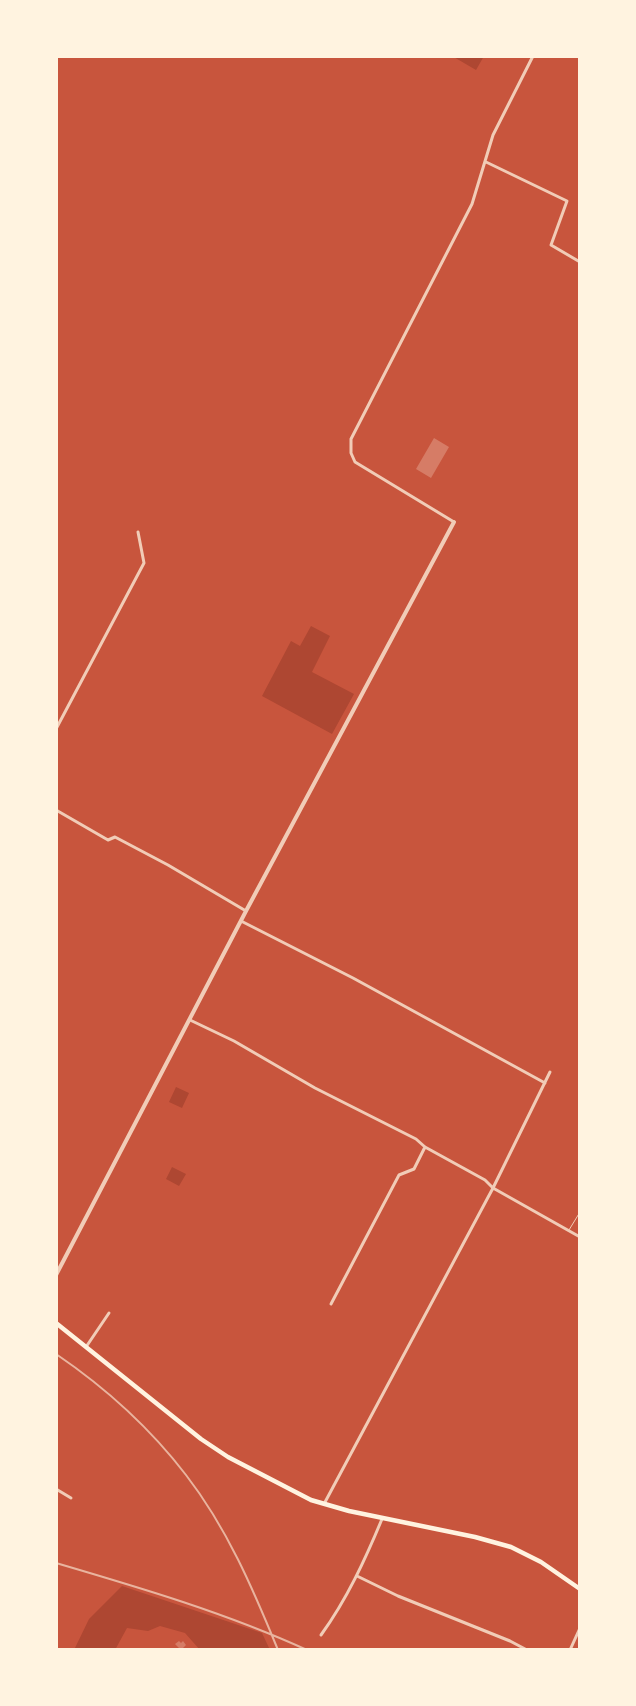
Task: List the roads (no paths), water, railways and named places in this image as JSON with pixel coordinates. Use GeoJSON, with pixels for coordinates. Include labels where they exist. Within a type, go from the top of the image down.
{"type":"FeatureCollection","features":[{"type":"Feature","properties":{"kind":"main road"},"geometry":{"type":"LineString","coordinates":[[56,1323],[208,1443],[236,1461],[311,1500],[382,1519],[475,1537],[511,1547],[541,1562],[580,1589]]}},
{"type":"Feature","properties":{"kind":"street"},"geometry":{"type":"LineString","coordinates":[[56,1275],[246,911],[454,522],[355,462],[351,453],[351,439],[472,204],[493,135],[533,56]]}},
{"type":"Feature","properties":{"kind":"street"},"geometry":{"type":"LineString","coordinates":[[486,162],[567,201],[552,245],[580,262]]}},
{"type":"Feature","properties":{"kind":"street"},"geometry":{"type":"LineString","coordinates":[[56,729],[144,563],[138,532]]}},
{"type":"Feature","properties":{"kind":"street"},"geometry":{"type":"LineString","coordinates":[[56,810],[108,840],[115,838],[168,864],[246,911]]}},
{"type":"Feature","properties":{"kind":"street"},"geometry":{"type":"LineString","coordinates":[[241,921],[353,978],[545,1083]]}},
{"type":"Feature","properties":{"kind":"street"},"geometry":{"type":"LineString","coordinates":[[190,1020],[234,1041],[315,1088],[416,1139],[425,1147],[485,1180],[493,1188],[580,1237]]}},
{"type":"Feature","properties":{"kind":"street"},"geometry":{"type":"LineString","coordinates":[[324,1504],[493,1188],[550,1072]]}},
{"type":"Feature","properties":{"kind":"street"},"geometry":{"type":"LineString","coordinates":[[332,1304],[399,1176],[414,1169],[425,1147]]}},
{"type":"Feature","properties":{"kind":"street"},"geometry":{"type":"LineString","coordinates":[[86,1347],[108,1313]]}},
{"type":"Feature","properties":{"kind":"street"},"geometry":{"type":"LineString","coordinates":[[56,1489],[71,1498]]}},
{"type":"Feature","properties":{"kind":"street"},"geometry":{"type":"LineString","coordinates":[[321,1636],[337,1613],[357,1576],[382,1519]]}},
{"type":"Feature","properties":{"kind":"street"},"geometry":{"type":"LineString","coordinates":[[357,1576],[398,1596],[510,1641],[527,1650]]}},
{"type":"Feature","properties":{"kind":"street"},"geometry":{"type":"LineString","coordinates":[[570,1650],[580,1628]]}},
{"type":"Feature","properties":{"kind":"lane"},"geometry":{"type":"LineString","coordinates":[[568,1230],[580,1212]]}},
{"type":"Feature","properties":{"kind":"railway"},"geometry":{"type":"LineString","coordinates":[[56,1354],[110,1395],[158,1441],[186,1475],[201,1495],[227,1538],[249,1582],[278,1650]]}},
{"type":"Feature","properties":{"kind":"railway"},"geometry":{"type":"LineString","coordinates":[[56,1563],[246,1624],[307,1650]]}}]}
